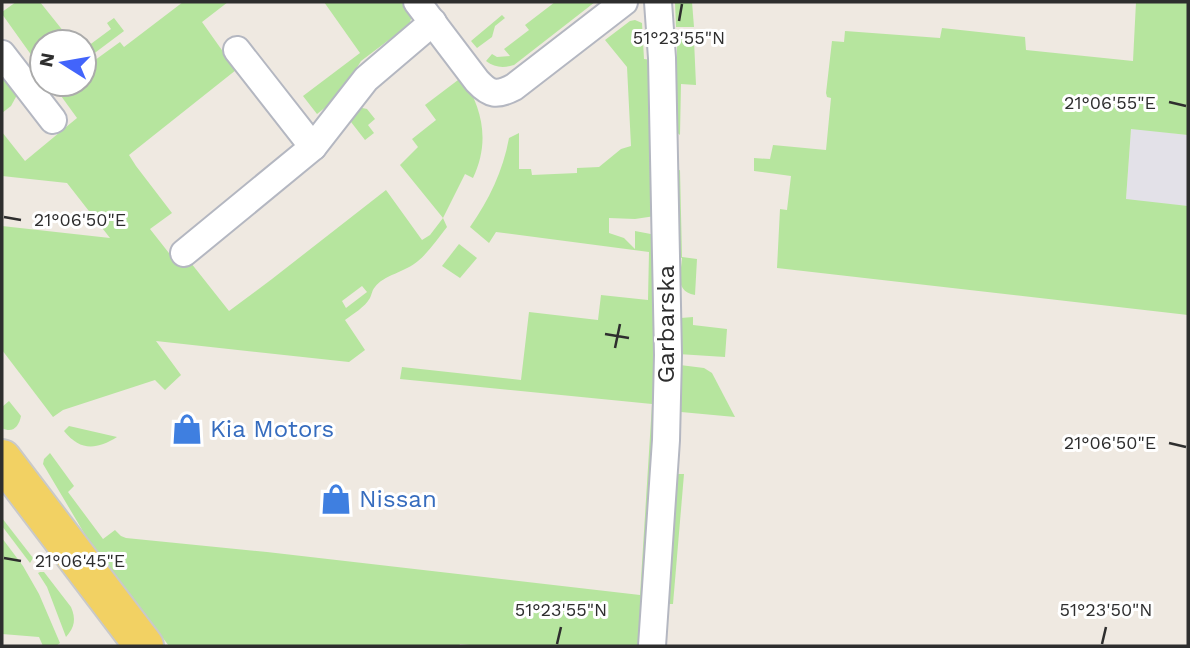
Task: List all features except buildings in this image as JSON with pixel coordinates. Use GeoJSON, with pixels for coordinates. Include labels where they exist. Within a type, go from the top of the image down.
{"type":"FeatureCollection","features":[{"type":"Feature","properties":{"kind":"main road"},"geometry":{"type":"LineString","coordinates":[[2,459],[145,646]]}},
{"type":"Feature","properties":{"kind":"main road"},"geometry":{"type":"LineString","coordinates":[[2,499],[115,646]]}},
{"type":"Feature","properties":{"kind":"street"},"geometry":{"type":"LineString","coordinates":[[184,253],[313,147],[366,79],[425,12],[484,89],[500,93],[514,87],[624,2]]}},
{"type":"Feature","properties":{"kind":"street","name":"Garbarska"},"geometry":{"type":"LineString","coordinates":[[652,646],[666,440],[668,355],[662,58],[658,2]]}},
{"type":"Feature","properties":{"kind":"street"},"geometry":{"type":"LineString","coordinates":[[237,50],[313,147]]}},
{"type":"Feature","properties":{"kind":"street"},"geometry":{"type":"LineString","coordinates":[[2,54],[53,120]]}},
{"type":"Feature","properties":{"kind":"shaded area"},"geometry":{"type":"Polygon","coordinates":[[[1131,128],[1188,135],[1188,206],[1126,200],[1131,128]]]}},
{"type":"Feature","properties":{"kind":"green space"},"geometry":{"type":"Polygon","coordinates":[[[16,2],[40,2],[61,28],[28,28],[28,50],[2,12],[16,2]]]}},
{"type":"Feature","properties":{"kind":"green space"},"geometry":{"type":"Polygon","coordinates":[[[183,2],[228,2],[202,22],[236,70],[129,155],[172,213],[150,229],[176,262],[191,263],[229,311],[386,190],[422,240],[430,235],[443,218],[447,227],[426,253],[413,265],[378,283],[365,304],[345,320],[365,350],[349,362],[156,341],[181,375],[165,390],[155,380],[63,410],[53,417],[2,350],[2,226],[110,238],[67,183],[2,176],[2,132],[25,161],[77,118],[63,98],[98,98],[98,58],[120,42],[124,47],[183,2]],[[362,286],[342,301],[346,308],[367,292],[362,286]]]}},
{"type":"Feature","properties":{"kind":"green space"},"geometry":{"type":"Polygon","coordinates":[[[324,2],[404,2],[413,13],[406,34],[402,30],[361,61],[343,90],[317,114],[303,96],[360,53],[324,2]]]}},
{"type":"Feature","properties":{"kind":"green space"},"geometry":{"type":"Polygon","coordinates":[[[555,2],[595,2],[514,65],[500,67],[486,61],[492,54],[497,57],[510,56],[504,49],[529,30],[525,25],[555,2]]]}},
{"type":"Feature","properties":{"kind":"green space"},"geometry":{"type":"Polygon","coordinates":[[[675,2],[692,2],[694,27],[676,27],[675,2]]]}},
{"type":"Feature","properties":{"kind":"green space"},"geometry":{"type":"Polygon","coordinates":[[[1136,2],[1188,2],[1188,135],[1131,129],[1126,199],[1188,206],[1188,315],[777,268],[780,209],[787,210],[791,176],[754,171],[754,158],[770,159],[773,145],[826,150],[831,98],[827,97],[826,93],[832,41],[844,42],[845,31],[940,38],[942,28],[1025,37],[1026,50],[1133,61],[1136,2]]]}},
{"type":"Feature","properties":{"kind":"green space"},"geometry":{"type":"Polygon","coordinates":[[[502,15],[505,18],[495,26],[492,37],[477,48],[471,41],[502,15]]]}},
{"type":"Feature","properties":{"kind":"green space"},"geometry":{"type":"Polygon","coordinates":[[[114,18],[124,31],[98,50],[98,39],[111,29],[107,23],[114,18]]]}},
{"type":"Feature","properties":{"kind":"green space"},"geometry":{"type":"Polygon","coordinates":[[[635,20],[642,23],[644,59],[652,60],[655,216],[635,219],[609,218],[609,233],[624,238],[635,249],[635,231],[656,235],[659,358],[642,646],[169,646],[90,543],[43,464],[50,453],[74,486],[68,492],[103,539],[115,530],[126,538],[640,595],[652,404],[400,379],[402,367],[521,380],[529,312],[598,320],[601,295],[648,300],[649,252],[496,232],[489,243],[470,227],[494,185],[509,138],[519,133],[519,169],[531,169],[532,175],[577,173],[577,168],[599,167],[621,149],[631,146],[627,67],[605,40],[635,20]]]}},
{"type":"Feature","properties":{"kind":"green space"},"geometry":{"type":"Polygon","coordinates":[[[677,39],[694,40],[696,85],[681,84],[680,135],[673,129],[671,59],[677,58],[677,39]]]}},
{"type":"Feature","properties":{"kind":"green space"},"geometry":{"type":"Polygon","coordinates":[[[2,76],[17,95],[11,106],[2,113],[2,76]]]}},
{"type":"Feature","properties":{"kind":"green space"},"geometry":{"type":"Polygon","coordinates":[[[462,77],[475,101],[483,139],[473,178],[465,174],[443,218],[400,165],[418,147],[412,139],[436,120],[425,105],[462,77]]]}},
{"type":"Feature","properties":{"kind":"green space"},"geometry":{"type":"Polygon","coordinates":[[[358,107],[367,109],[375,119],[368,125],[374,133],[365,140],[351,122],[358,107]]]}},
{"type":"Feature","properties":{"kind":"green space"},"geometry":{"type":"Polygon","coordinates":[[[680,170],[682,257],[697,259],[695,295],[688,293],[681,286],[682,258],[676,257],[674,171],[680,170]]]}},
{"type":"Feature","properties":{"kind":"green space"},"geometry":{"type":"Polygon","coordinates":[[[459,244],[477,258],[460,278],[442,266],[459,244]]]}},
{"type":"Feature","properties":{"kind":"green space"},"geometry":{"type":"Polygon","coordinates":[[[693,317],[693,325],[727,329],[725,357],[678,354],[677,321],[693,317]]]}},
{"type":"Feature","properties":{"kind":"green space"},"geometry":{"type":"Polygon","coordinates":[[[680,365],[704,368],[712,373],[735,417],[681,412],[680,365]]]}},
{"type":"Feature","properties":{"kind":"green space"},"geometry":{"type":"Polygon","coordinates":[[[9,401],[21,416],[17,426],[9,430],[2,428],[2,407],[9,401]]]}},
{"type":"Feature","properties":{"kind":"green space"},"geometry":{"type":"Polygon","coordinates":[[[69,426],[117,437],[95,446],[82,445],[64,431],[69,426]]]}},
{"type":"Feature","properties":{"kind":"green space"},"geometry":{"type":"Polygon","coordinates":[[[677,474],[684,474],[673,604],[668,604],[677,474]]]}},
{"type":"Feature","properties":{"kind":"green space"},"geometry":{"type":"Polygon","coordinates":[[[2,518],[33,558],[30,563],[2,526],[2,518]]]}},
{"type":"Feature","properties":{"kind":"green space"},"geometry":{"type":"Polygon","coordinates":[[[2,538],[39,594],[60,643],[56,646],[43,646],[39,637],[2,634],[2,538]]]}},
{"type":"Feature","properties":{"kind":"green space"},"geometry":{"type":"Polygon","coordinates":[[[44,572],[71,607],[74,623],[66,637],[47,587],[38,573],[44,572]]]}},
{"type":"Feature","properties":{"kind":"place","name":"Kia Motors"},"geometry":{"type":"Point","coordinates":[187,429]}},
{"type":"Feature","properties":{"kind":"place","name":"Nissan"},"geometry":{"type":"Point","coordinates":[336,499]}}]}
